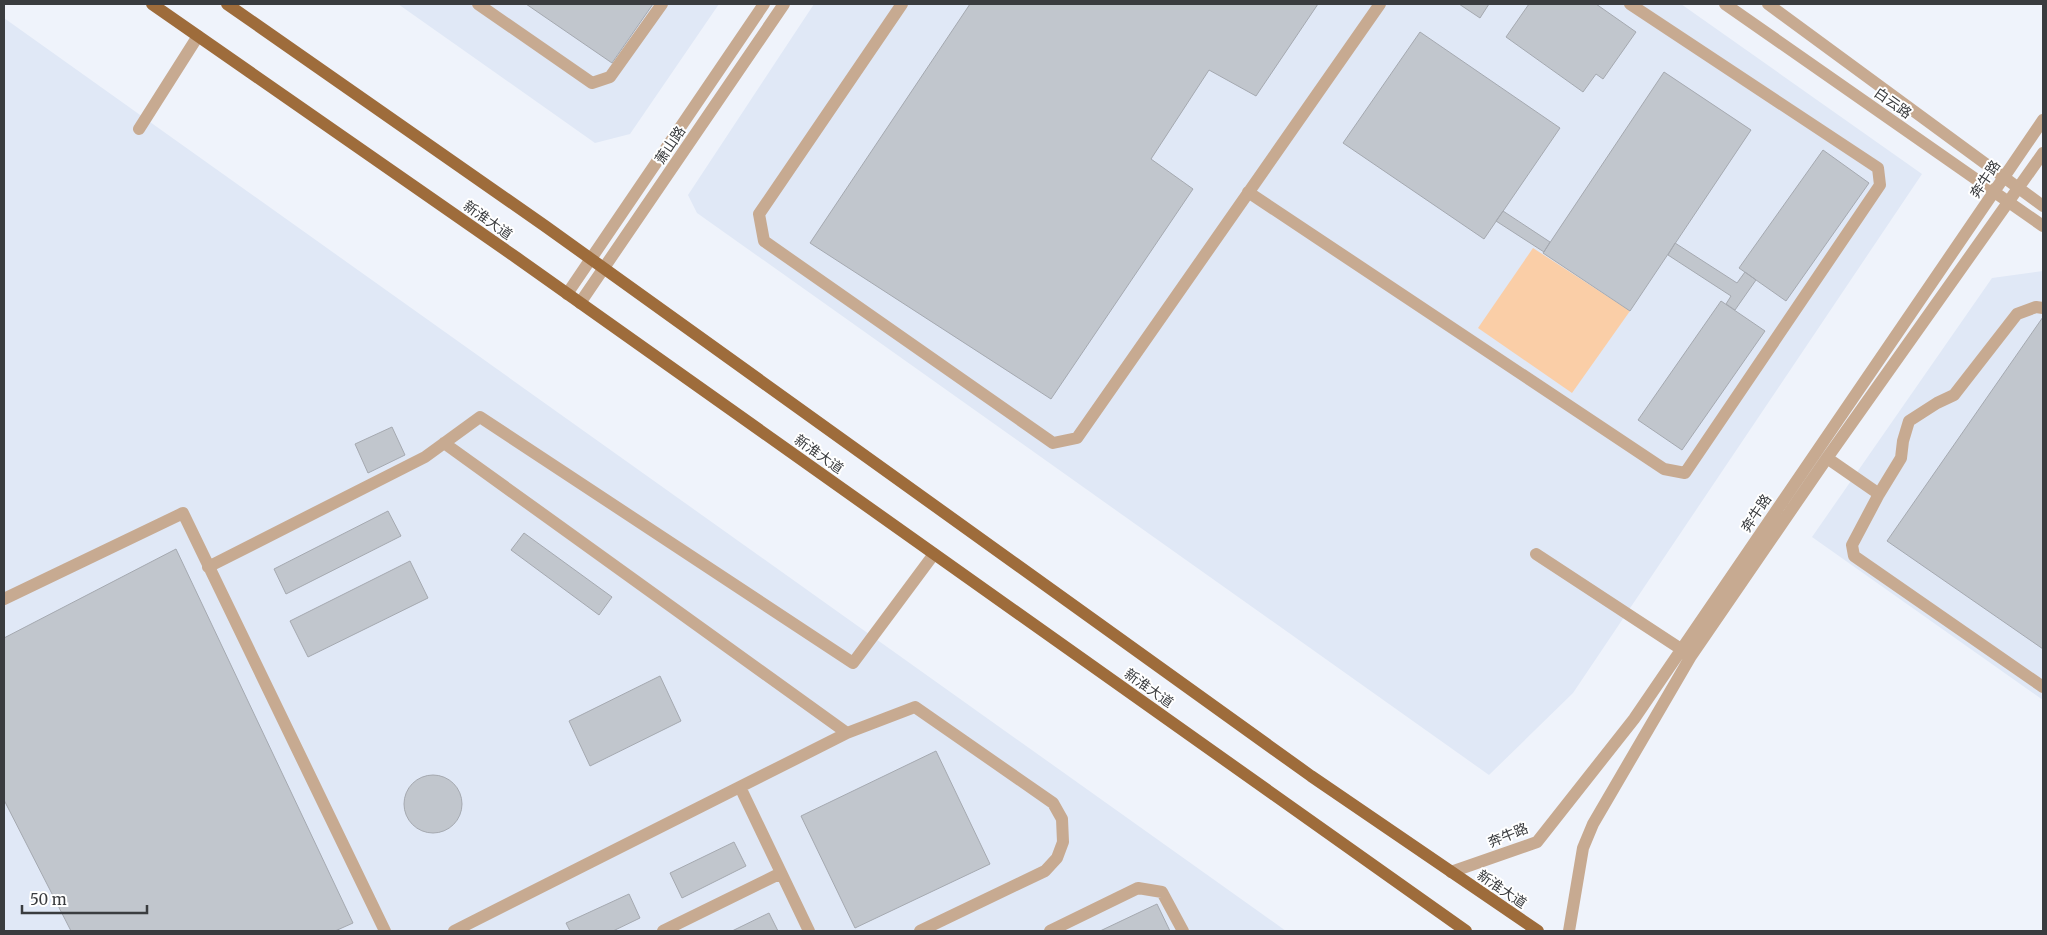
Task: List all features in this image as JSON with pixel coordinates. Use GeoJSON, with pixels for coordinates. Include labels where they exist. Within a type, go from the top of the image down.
{"type":"FeatureCollection","features":[{"type":"Feature","properties":{"kind":"main road","name":"新淮大道"},"geometry":{"type":"LineString","coordinates":[[152,4],[580,303],[1466,931]]}},
{"type":"Feature","properties":{"kind":"main road","name":"新淮大道"},"geometry":{"type":"LineString","coordinates":[[227,4],[604,268],[1303,771],[1538,931]]}},
{"type":"Feature","properties":{"kind":"street"},"geometry":{"type":"LineString","coordinates":[[478,4],[592,83],[610,78],[662,4]]}},
{"type":"Feature","properties":{"kind":"street","name":"萧山路"},"geometry":{"type":"LineString","coordinates":[[567,294],[592,260],[764,4]]}},
{"type":"Feature","properties":{"kind":"street","name":"萧山路"},"geometry":{"type":"LineString","coordinates":[[580,303],[784,4]]}},
{"type":"Feature","properties":{"kind":"street"},"geometry":{"type":"LineString","coordinates":[[902,4],[759,214],[764,241],[1053,443],[1077,438],[1380,4]]}},
{"type":"Feature","properties":{"kind":"street"},"geometry":{"type":"LineString","coordinates":[[1248,192],[1664,469],[1685,473],[1880,185],[1878,168],[1630,4]]}},
{"type":"Feature","properties":{"kind":"street","name":"白云路"},"geometry":{"type":"LineString","coordinates":[[1725,4],[2043,226]]}},
{"type":"Feature","properties":{"kind":"street","name":"白云路"},"geometry":{"type":"LineString","coordinates":[[1768,4],[2043,206]]}},
{"type":"Feature","properties":{"kind":"street"},"geometry":{"type":"LineString","coordinates":[[139,129],[198,36]]}},
{"type":"Feature","properties":{"kind":"street","name":"奔牛路"},"geometry":{"type":"LineString","coordinates":[[1569,931],[1583,848],[1592,824],[1686,653],[2043,120]]}},
{"type":"Feature","properties":{"kind":"street","name":"奔牛路"},"geometry":{"type":"LineString","coordinates":[[1452,872],[1537,842],[1686,653],[2010,202],[2043,153]]}},
{"type":"Feature","properties":{"kind":"street"},"geometry":{"type":"LineString","coordinates":[[2043,308],[2036,307],[2017,314],[1954,395],[1937,402],[1909,421],[1902,441],[1901,458],[1852,544],[1854,556],[2043,687]]}},
{"type":"Feature","properties":{"kind":"street"},"geometry":{"type":"LineString","coordinates":[[208,567],[424,457],[480,417],[853,663],[934,554]]}},
{"type":"Feature","properties":{"kind":"street"},"geometry":{"type":"LineString","coordinates":[[444,443],[847,734]]}},
{"type":"Feature","properties":{"kind":"street"},"geometry":{"type":"LineString","coordinates":[[1827,458],[1879,494]]}},
{"type":"Feature","properties":{"kind":"street"},"geometry":{"type":"LineString","coordinates":[[4,599],[183,513],[385,931]]}},
{"type":"Feature","properties":{"kind":"street"},"geometry":{"type":"LineString","coordinates":[[1536,554],[1686,653]]}},
{"type":"Feature","properties":{"kind":"street"},"geometry":{"type":"LineString","coordinates":[[454,931],[847,734],[915,707],[1046,796],[1062,820],[1062,847],[1045,871],[920,931]]}},
{"type":"Feature","properties":{"kind":"street"},"geometry":{"type":"LineString","coordinates":[[740,787],[809,931]]}},
{"type":"Feature","properties":{"kind":"street"},"geometry":{"type":"LineString","coordinates":[[663,931],[781,873]]}},
{"type":"Feature","properties":{"kind":"street"},"geometry":{"type":"LineString","coordinates":[[1050,931],[1138,888],[1162,892],[1184,931]]}},
{"type":"Feature","properties":{"kind":"shaded area"},"geometry":{"type":"Polygon","coordinates":[[[398,4],[719,4],[630,134],[595,143],[398,4]]]}},
{"type":"Feature","properties":{"kind":"shaded area"},"geometry":{"type":"Polygon","coordinates":[[[814,4],[1681,4],[1922,174],[1573,693],[1489,775],[697,213],[688,195],[814,4]]]}},
{"type":"Feature","properties":{"kind":"shaded area"},"geometry":{"type":"Polygon","coordinates":[[[4,18],[1286,931],[4,931],[4,18]]]}},
{"type":"Feature","properties":{"kind":"shaded area"},"geometry":{"type":"Polygon","coordinates":[[[1533,248],[1630,311],[1572,393],[1478,328],[1533,248]]]}},
{"type":"Feature","properties":{"kind":"shaded area"},"geometry":{"type":"Polygon","coordinates":[[[2043,271],[2043,700],[1812,537],[1992,278],[2043,271]]]}},
{"type":"Feature","properties":{"kind":"building"},"geometry":{"type":"Polygon","coordinates":[[[526,4],[653,4],[612,63],[526,4]]]}},
{"type":"Feature","properties":{"kind":"building"},"geometry":{"type":"Polygon","coordinates":[[[970,4],[1318,4],[1256,96],[1209,70],[1151,159],[1193,189],[1051,399],[810,243],[970,4]]]}},
{"type":"Feature","properties":{"kind":"building"},"geometry":{"type":"Polygon","coordinates":[[[1459,4],[1489,4],[1480,18],[1459,4]]]}},
{"type":"Feature","properties":{"kind":"building"},"geometry":{"type":"Polygon","coordinates":[[[1529,4],[1596,4],[1636,32],[1603,79],[1596,74],[1583,92],[1506,37],[1529,4]]]}},
{"type":"Feature","properties":{"kind":"building"},"geometry":{"type":"Polygon","coordinates":[[[1420,32],[1560,128],[1484,239],[1343,143],[1420,32]]]}},
{"type":"Feature","properties":{"kind":"building"},"geometry":{"type":"Polygon","coordinates":[[[1664,72],[1751,130],[1630,311],[1543,253],[1664,72]]]}},
{"type":"Feature","properties":{"kind":"building"},"geometry":{"type":"Polygon","coordinates":[[[1823,150],[1869,183],[1786,301],[1739,268],[1823,150]]]}},
{"type":"Feature","properties":{"kind":"building"},"geometry":{"type":"Polygon","coordinates":[[[1503,211],[1550,242],[1544,252],[1496,221],[1503,211]]]}},
{"type":"Feature","properties":{"kind":"building"},"geometry":{"type":"Polygon","coordinates":[[[1675,243],[1737,283],[1745,272],[1756,280],[1735,310],[1726,304],[1731,296],[1668,255],[1675,243]]]}},
{"type":"Feature","properties":{"kind":"building"},"geometry":{"type":"Polygon","coordinates":[[[1721,301],[1765,331],[1682,450],[1638,420],[1721,301]]]}},
{"type":"Feature","properties":{"kind":"building"},"geometry":{"type":"Polygon","coordinates":[[[2043,317],[2043,649],[1887,541],[2043,317]]]}},
{"type":"Feature","properties":{"kind":"building"},"geometry":{"type":"Polygon","coordinates":[[[392,427],[405,455],[368,473],[355,444],[392,427]]]}},
{"type":"Feature","properties":{"kind":"building"},"geometry":{"type":"Polygon","coordinates":[[[388,511],[401,536],[286,594],[274,569],[388,511]]]}},
{"type":"Feature","properties":{"kind":"building"},"geometry":{"type":"Polygon","coordinates":[[[524,533],[612,597],[599,615],[511,550],[524,533]]]}},
{"type":"Feature","properties":{"kind":"building"},"geometry":{"type":"Polygon","coordinates":[[[176,549],[353,923],[335,931],[71,931],[4,800],[4,638],[176,549]]]}},
{"type":"Feature","properties":{"kind":"building"},"geometry":{"type":"Polygon","coordinates":[[[410,561],[428,598],[308,657],[290,621],[410,561]]]}},
{"type":"Feature","properties":{"kind":"building"},"geometry":{"type":"Polygon","coordinates":[[[660,676],[681,721],[590,766],[569,721],[660,676]]]}},
{"type":"Feature","properties":{"kind":"building"},"geometry":{"type":"Polygon","coordinates":[[[936,751],[990,864],[855,928],[801,816],[936,751]]]}},
{"type":"Feature","properties":{"kind":"building"},"geometry":{"type":"Polygon","coordinates":[[[433,775],[444,777],[457,788],[462,804],[460,815],[449,828],[433,833],[422,831],[409,820],[404,804],[406,793],[417,780],[433,775]]]}},
{"type":"Feature","properties":{"kind":"building"},"geometry":{"type":"Polygon","coordinates":[[[734,842],[746,866],[682,898],[670,873],[734,842]]]}},
{"type":"Feature","properties":{"kind":"building"},"geometry":{"type":"Polygon","coordinates":[[[629,894],[640,918],[613,931],[570,931],[566,923],[629,894]]]}},
{"type":"Feature","properties":{"kind":"building"},"geometry":{"type":"Polygon","coordinates":[[[1157,904],[1170,931],[1100,931],[1157,904]]]}},
{"type":"Feature","properties":{"kind":"building"},"geometry":{"type":"Polygon","coordinates":[[[769,913],[778,931],[732,931],[769,913]]]}}]}
